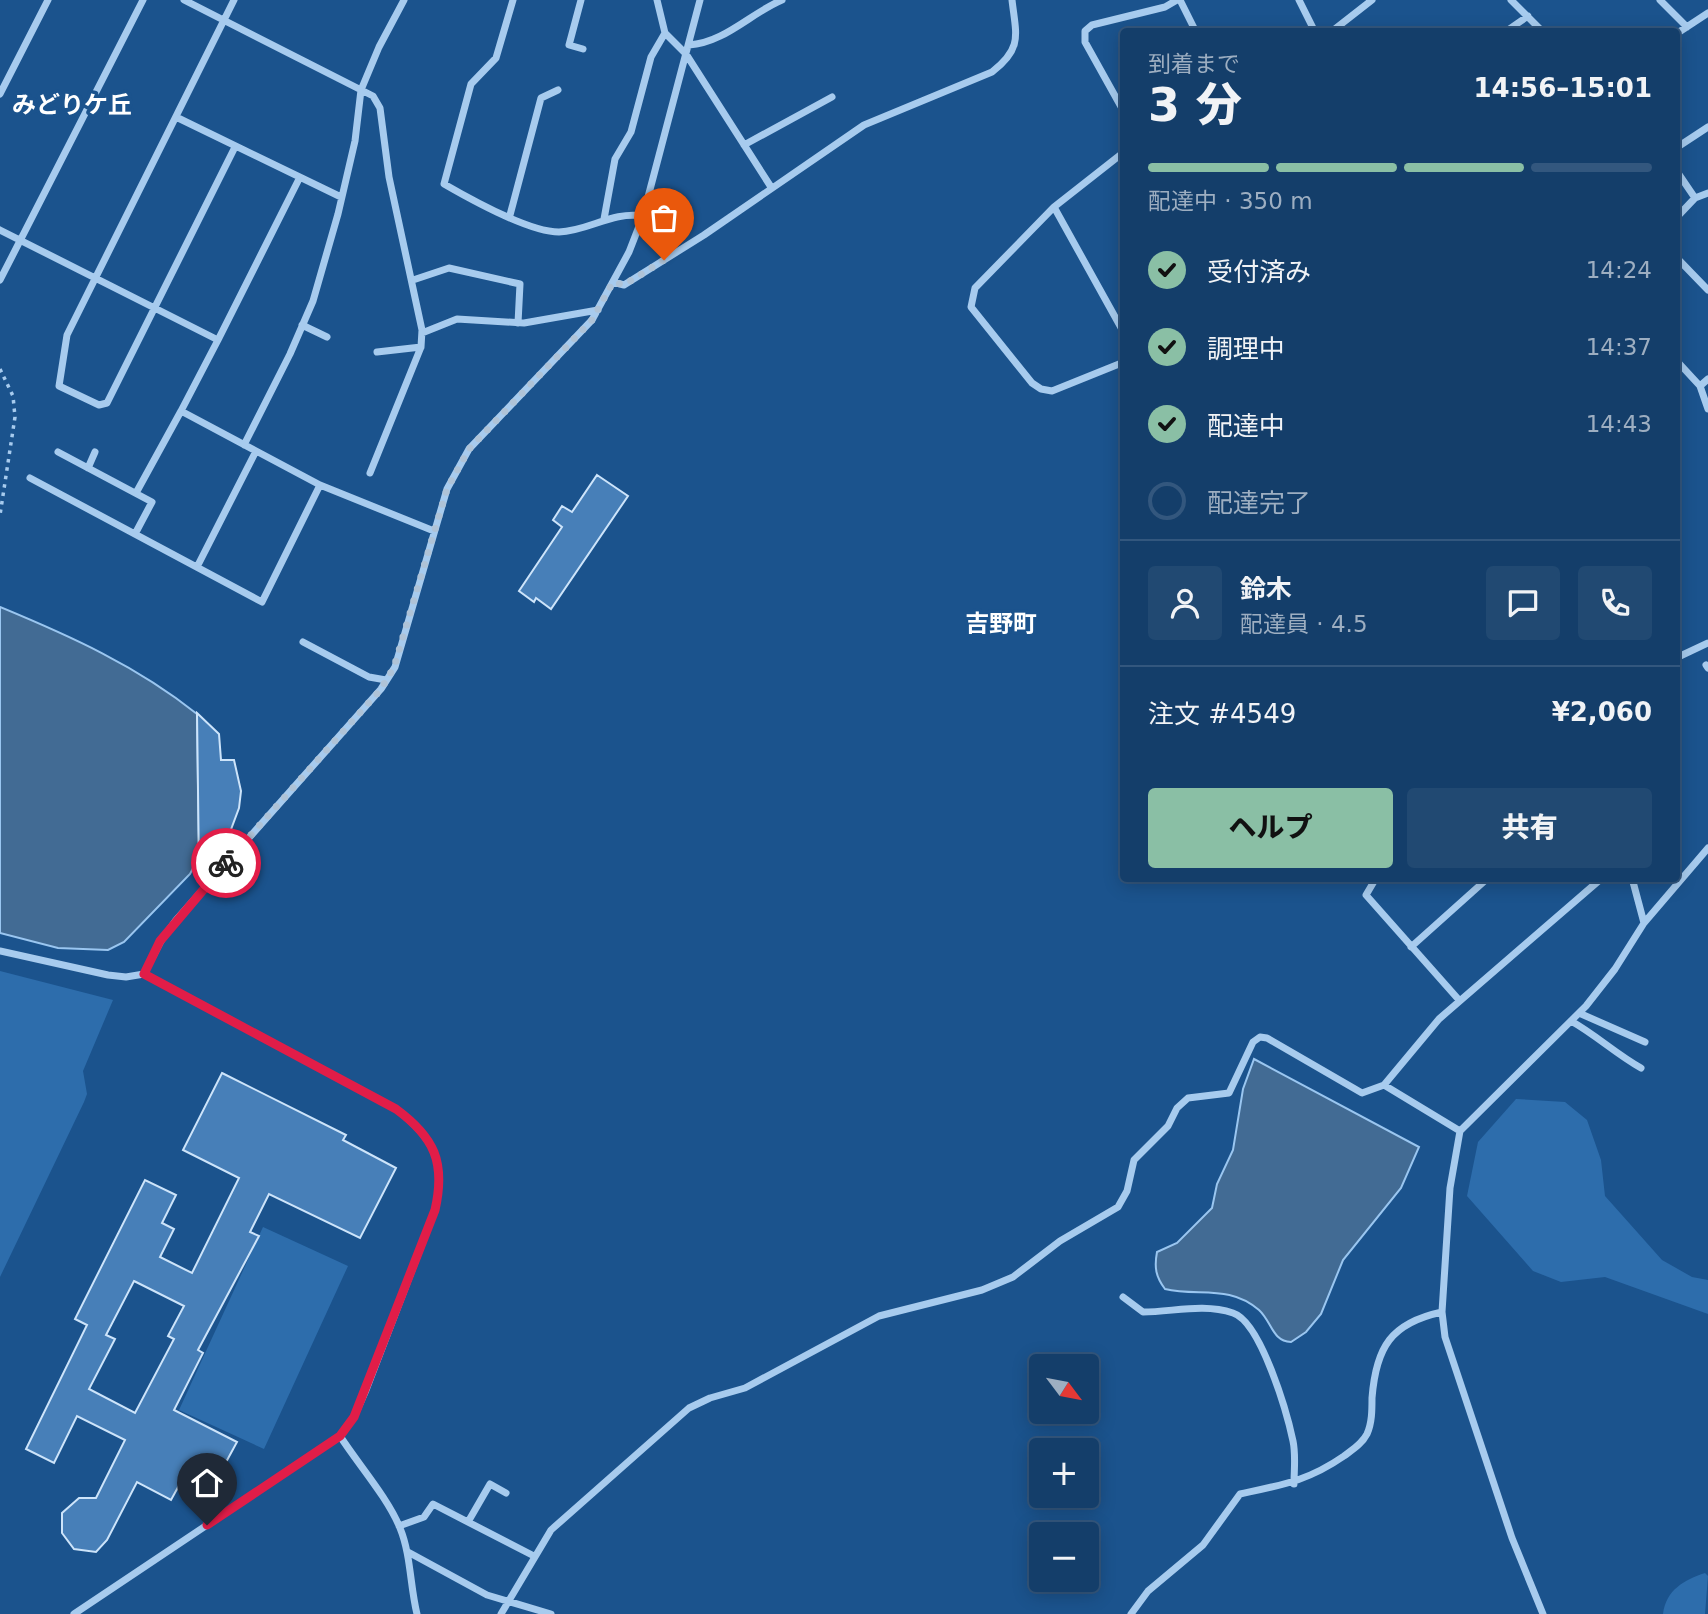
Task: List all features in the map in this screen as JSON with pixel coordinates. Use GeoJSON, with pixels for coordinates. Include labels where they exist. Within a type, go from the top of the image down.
{"type":"FeatureCollection","features":[{"type":"Feature","properties":{"kind":"street"},"geometry":{"type":"LineString","coordinates":[[0,94],[48,0]]}},
{"type":"Feature","properties":{"kind":"street"},"geometry":{"type":"LineString","coordinates":[[0,280],[143,0]]}},
{"type":"Feature","properties":{"kind":"street"},"geometry":{"type":"LineString","coordinates":[[184,0],[373,96],[380,108],[388,177],[413,280],[422,334],[421,347],[370,473]]}},
{"type":"Feature","properties":{"kind":"street"},"geometry":{"type":"LineString","coordinates":[[234,0],[66,335],[59,386],[99,405],[107,403],[235,147]]}},
{"type":"Feature","properties":{"kind":"street"},"geometry":{"type":"LineString","coordinates":[[244,445],[313,301],[355,141],[361,90],[379,47],[404,0]]}},
{"type":"Feature","properties":{"kind":"street"},"geometry":{"type":"LineString","coordinates":[[513,0],[496,58],[471,84],[444,184],[477,203],[510,215],[520,222],[559,232],[626,213],[643,216]]}},
{"type":"Feature","properties":{"kind":"street"},"geometry":{"type":"LineString","coordinates":[[581,0],[569,45],[583,49]]}},
{"type":"Feature","properties":{"kind":"street"},"geometry":{"type":"LineString","coordinates":[[657,0],[665,33],[686,54],[771,187]]}},
{"type":"Feature","properties":{"kind":"street"},"geometry":{"type":"LineString","coordinates":[[144,974],[160,941],[176,920],[386,680],[394,667],[447,489],[469,449],[592,320],[598,310],[643,216],[700,0]]}},
{"type":"Feature","properties":{"kind":"street"},"geometry":{"type":"LineString","coordinates":[[689,45],[721,36],[782,0]]}},
{"type":"Feature","properties":{"kind":"street"},"geometry":{"type":"LineString","coordinates":[[613,282],[624,285],[864,125],[952,90],[1000,66],[1015,49],[1017,39],[1012,0]]}},
{"type":"Feature","properties":{"kind":"street"},"geometry":{"type":"LineString","coordinates":[[1120,105],[1086,42],[1085,31],[1092,25],[1165,7],[1179,0],[1194,28]]}},
{"type":"Feature","properties":{"kind":"street"},"geometry":{"type":"LineString","coordinates":[[1298,0],[1313,28]]}},
{"type":"Feature","properties":{"kind":"street"},"geometry":{"type":"LineString","coordinates":[[1336,28],[1372,0]]}},
{"type":"Feature","properties":{"kind":"street"},"geometry":{"type":"LineString","coordinates":[[1511,0],[1539,28]]}},
{"type":"Feature","properties":{"kind":"street"},"geometry":{"type":"LineString","coordinates":[[1660,0],[1687,27]]}},
{"type":"Feature","properties":{"kind":"street"},"geometry":{"type":"LineString","coordinates":[[1680,31],[1708,13]]}},
{"type":"Feature","properties":{"kind":"street"},"geometry":{"type":"LineString","coordinates":[[1511,28],[1528,16]]}},
{"type":"Feature","properties":{"kind":"street"},"geometry":{"type":"LineString","coordinates":[[604,219],[615,159],[631,132],[651,57],[665,33]]}},
{"type":"Feature","properties":{"kind":"street"},"geometry":{"type":"LineString","coordinates":[[510,215],[541,98],[558,90]]}},
{"type":"Feature","properties":{"kind":"street"},"geometry":{"type":"LineString","coordinates":[[744,145],[832,97]]}},
{"type":"Feature","properties":{"kind":"street"},"geometry":{"type":"LineString","coordinates":[[176,117],[299,179],[341,197]]}},
{"type":"Feature","properties":{"kind":"street"},"geometry":{"type":"LineString","coordinates":[[1680,145],[1708,127]]}},
{"type":"Feature","properties":{"kind":"street"},"geometry":{"type":"LineString","coordinates":[[1120,155],[1054,207],[975,288],[971,307],[1032,383],[1041,390],[1052,390],[1120,364]]}},
{"type":"Feature","properties":{"kind":"street"},"geometry":{"type":"LineString","coordinates":[[1680,176],[1695,198]]}},
{"type":"Feature","properties":{"kind":"street"},"geometry":{"type":"LineString","coordinates":[[136,494],[299,179]]}},
{"type":"Feature","properties":{"kind":"street"},"geometry":{"type":"LineString","coordinates":[[1680,214],[1695,198],[1708,193]]}},
{"type":"Feature","properties":{"kind":"street"},"geometry":{"type":"LineString","coordinates":[[1054,207],[1120,326]]}},
{"type":"Feature","properties":{"kind":"street"},"geometry":{"type":"LineString","coordinates":[[0,230],[218,340]]}},
{"type":"Feature","properties":{"kind":"street"},"geometry":{"type":"LineString","coordinates":[[1680,261],[1708,290]]}},
{"type":"Feature","properties":{"kind":"street"},"geometry":{"type":"LineString","coordinates":[[413,280],[449,268],[520,284],[518,323]]}},
{"type":"Feature","properties":{"kind":"street"},"geometry":{"type":"LineString","coordinates":[[422,334],[457,319],[518,323],[598,310]]}},
{"type":"Feature","properties":{"kind":"street"},"geometry":{"type":"LineString","coordinates":[[302,325],[327,337]]}},
{"type":"Feature","properties":{"kind":"street"},"geometry":{"type":"LineString","coordinates":[[377,352],[421,347]]}},
{"type":"Feature","properties":{"kind":"street"},"geometry":{"type":"LineString","coordinates":[[1680,364],[1700,386],[1708,409]]}},
{"type":"Feature","properties":{"kind":"street"},"geometry":{"type":"LineString","coordinates":[[1700,386],[1708,379]]}},
{"type":"Feature","properties":{"kind":"street"},"geometry":{"type":"LineString","coordinates":[[181,411],[320,485],[434,531]]}},
{"type":"Feature","properties":{"kind":"street"},"geometry":{"type":"LineString","coordinates":[[197,567],[256,451]]}},
{"type":"Feature","properties":{"kind":"street"},"geometry":{"type":"LineString","coordinates":[[58,452],[152,502],[135,534]]}},
{"type":"Feature","properties":{"kind":"street"},"geometry":{"type":"LineString","coordinates":[[88,468],[95,452]]}},
{"type":"Feature","properties":{"kind":"street"},"geometry":{"type":"LineString","coordinates":[[30,478],[262,602],[320,485]]}},
{"type":"Feature","properties":{"kind":"street"},"geometry":{"type":"LineString","coordinates":[[303,642],[369,677],[386,680]]}},
{"type":"Feature","properties":{"kind":"street"},"geometry":{"type":"LineString","coordinates":[[1680,657],[1708,643]]}},
{"type":"Feature","properties":{"kind":"street"},"geometry":{"type":"LineString","coordinates":[[1680,881],[1708,848]]}},
{"type":"Feature","properties":{"kind":"street"},"geometry":{"type":"LineString","coordinates":[[1374,882],[1366,895],[1460,1000]]}},
{"type":"Feature","properties":{"kind":"street"},"geometry":{"type":"LineString","coordinates":[[1412,947],[1484,882]]}},
{"type":"Feature","properties":{"kind":"street"},"geometry":{"type":"LineString","coordinates":[[502,1614],[551,1530],[689,1408],[710,1398],[745,1388],[879,1316],[982,1290],[1013,1277],[1060,1241],[1100,1220],[1118,1207],[1127,1191],[1134,1160],[1168,1126],[1177,1108],[1188,1098],[1229,1093],[1253,1042],[1259,1037],[1267,1038],[1362,1093],[1384,1086],[1430,1029],[1460,1000],[1597,882]]}},
{"type":"Feature","properties":{"kind":"street"},"geometry":{"type":"LineString","coordinates":[[1633,882],[1644,923]]}},
{"type":"Feature","properties":{"kind":"street"},"geometry":{"type":"LineString","coordinates":[[1543,1614],[1504,1513],[1445,1337],[1442,1312],[1450,1188],[1460,1131],[1579,1013],[1615,969],[1644,923],[1679,882]]}},
{"type":"Feature","properties":{"kind":"street"},"geometry":{"type":"LineString","coordinates":[[0,951],[108,975],[126,977],[144,974],[396,1109],[417,1124],[431,1143],[438,1163],[441,1185],[435,1210],[366,1390],[340,1436],[74,1614]]}},
{"type":"Feature","properties":{"kind":"street"},"geometry":{"type":"LineString","coordinates":[[1579,1013],[1645,1042]]}},
{"type":"Feature","properties":{"kind":"street"},"geometry":{"type":"LineString","coordinates":[[1571,1021],[1603,1039],[1619,1056],[1641,1068]]}},
{"type":"Feature","properties":{"kind":"street"},"geometry":{"type":"LineString","coordinates":[[1384,1086],[1460,1131]]}},
{"type":"Feature","properties":{"kind":"street"},"geometry":{"type":"LineString","coordinates":[[1123,1297],[1143,1312],[1181,1308],[1219,1310],[1235,1313],[1245,1319],[1261,1344],[1294,1443],[1294,1484]]}},
{"type":"Feature","properties":{"kind":"street"},"geometry":{"type":"LineString","coordinates":[[1131,1614],[1148,1591],[1203,1545],[1240,1494],[1294,1484],[1323,1471],[1359,1444],[1371,1422],[1374,1371],[1381,1353],[1404,1324],[1442,1312]]}},
{"type":"Feature","properties":{"kind":"street"},"geometry":{"type":"LineString","coordinates":[[340,1436],[400,1526],[408,1552],[409,1579],[417,1614]]}},
{"type":"Feature","properties":{"kind":"street"},"geometry":{"type":"LineString","coordinates":[[468,1522],[490,1484],[506,1493]]}},
{"type":"Feature","properties":{"kind":"street"},"geometry":{"type":"LineString","coordinates":[[400,1526],[424,1517],[433,1504],[534,1556]]}},
{"type":"Feature","properties":{"kind":"street"},"geometry":{"type":"LineString","coordinates":[[408,1552],[487,1595],[551,1614]]}},
{"type":"Feature","properties":{"kind":"path"},"geometry":{"type":"LineString","coordinates":[[0,369],[13,396],[15,417],[0,514]]}},
{"type":"Feature","properties":{"kind":"shaded area"},"geometry":{"type":"Polygon","coordinates":[[[0,607],[102,653],[151,681],[197,714],[199,857],[190,874],[124,942],[108,950],[58,948],[0,933],[0,607]]]}},
{"type":"Feature","properties":{"kind":"shaded area"},"geometry":{"type":"Polygon","coordinates":[[[0,971],[113,1000],[83,1071],[87,1094],[84,1102],[0,1277],[0,971]]]}},
{"type":"Feature","properties":{"kind":"shaded area"},"geometry":{"type":"Polygon","coordinates":[[[1254,1059],[1419,1147],[1401,1188],[1343,1260],[1321,1314],[1306,1332],[1291,1342],[1276,1335],[1259,1310],[1248,1302],[1225,1294],[1165,1289],[1156,1268],[1157,1252],[1177,1243],[1212,1208],[1217,1184],[1233,1150],[1243,1089],[1254,1059]]]}},
{"type":"Feature","properties":{"kind":"shaded area"},"geometry":{"type":"Polygon","coordinates":[[[1516,1099],[1565,1102],[1587,1120],[1601,1160],[1605,1196],[1662,1260],[1692,1277],[1708,1280],[1708,1314],[1605,1277],[1561,1282],[1533,1271],[1467,1196],[1478,1142],[1516,1099]]]}},
{"type":"Feature","properties":{"kind":"shaded area"},"geometry":{"type":"Polygon","coordinates":[[[263,1227],[348,1266],[264,1449],[179,1410],[263,1227]]]}},
{"type":"Feature","properties":{"kind":"shaded area"},"geometry":{"type":"Polygon","coordinates":[[[1705,1573],[1708,1576],[1705,1614],[1663,1614],[1668,1598],[1677,1587],[1705,1573]]]}},
{"type":"Feature","properties":{"kind":"building"},"geometry":{"type":"Polygon","coordinates":[[[597,475],[628,496],[551,609],[536,598],[534,602],[519,591],[562,527],[553,520],[562,506],[572,512],[597,475]]]}},
{"type":"Feature","properties":{"kind":"building"},"geometry":{"type":"Polygon","coordinates":[[[197,713],[219,734],[221,760],[234,760],[241,791],[239,808],[230,832],[222,833],[223,843],[199,868],[197,713]]]}},
{"type":"Feature","properties":{"kind":"building"},"geometry":{"type":"Polygon","coordinates":[[[222,1073],[346,1135],[343,1140],[396,1168],[360,1238],[269,1194],[250,1232],[259,1236],[198,1350],[203,1353],[174,1410],[237,1442],[213,1486],[187,1471],[171,1500],[137,1482],[107,1540],[96,1552],[74,1549],[62,1533],[62,1513],[79,1498],[96,1498],[125,1440],[77,1416],[54,1463],[26,1449],[87,1325],[75,1319],[145,1180],[176,1195],[162,1223],[174,1229],[160,1257],[192,1273],[239,1178],[183,1150],[222,1073]],[[134,1281],[106,1335],[115,1339],[89,1389],[135,1413],[174,1339],[168,1336],[184,1306],[134,1281]]]}},
{"type":"Feature","properties":{"kind":"way so far"},"geometry":{"type":"LineString","coordinates":[[226,863],[381,689],[394,667],[423,577],[447,489],[469,449],[592,320],[613,282],[624,285],[664,260]]}},
{"type":"Feature","properties":{"kind":"district","name":"みどりケ丘"},"geometry":{"type":"Point","coordinates":[72,105]}},
{"type":"Feature","properties":{"kind":"district","name":"吉野町"},"geometry":{"type":"Point","coordinates":[1001,624]}},
{"type":"Feature","properties":{"kind":"route"},"geometry":{"type":"LineString","coordinates":[[207,1525],[340,1436],[354,1417],[435,1210],[441,1185],[438,1163],[431,1143],[417,1124],[396,1109],[144,974],[160,941],[226,863]]}}]}
